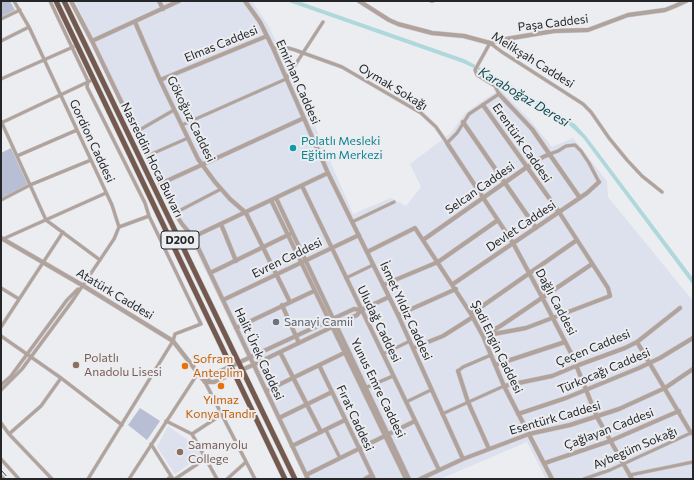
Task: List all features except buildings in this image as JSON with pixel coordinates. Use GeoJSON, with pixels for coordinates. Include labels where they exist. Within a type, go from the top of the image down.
{"type":"FeatureCollection","features":[{"type":"Feature","properties":{"kind":"highway","name":"Nasreddin Hoca Bulvarı"},"geometry":{"type":"LineString","coordinates":[[56,1],[91,80],[285,479]]}},
{"type":"Feature","properties":{"kind":"highway","name":"Nasreddin Hoca Bulvarı"},"geometry":{"type":"LineString","coordinates":[[64,1],[295,479]]}},
{"type":"Feature","properties":{"kind":"street","name":"Gordion Caddesi"},"geometry":{"type":"LineString","coordinates":[[14,1],[29,27],[91,160],[119,227]]}},
{"type":"Feature","properties":{"kind":"street"},"geometry":{"type":"LineString","coordinates":[[1,79],[75,46],[50,1]]}},
{"type":"Feature","properties":{"kind":"street","name":"Halit Ürek Caddesi"},"geometry":{"type":"LineString","coordinates":[[71,1],[92,41],[160,184],[175,213],[193,237],[307,477]]}},
{"type":"Feature","properties":{"kind":"street"},"geometry":{"type":"LineString","coordinates":[[159,1],[163,8]]}},
{"type":"Feature","properties":{"kind":"street"},"geometry":{"type":"LineString","coordinates":[[92,41],[179,1]]}},
{"type":"Feature","properties":{"kind":"street","name":"Emirhan Caddesi"},"geometry":{"type":"LineString","coordinates":[[245,1],[256,16],[273,48],[328,173]]}},
{"type":"Feature","properties":{"kind":"street","name":"Melikşah Caddesi"},"geometry":{"type":"LineString","coordinates":[[359,1],[398,24],[432,33],[464,36],[490,43],[583,104],[591,112],[609,138],[642,176],[662,192]]}},
{"type":"Feature","properties":{"kind":"street","name":"Paşa Caddesi"},"geometry":{"type":"LineString","coordinates":[[490,43],[549,32],[588,30],[628,15],[665,10],[686,1]]}},
{"type":"Feature","properties":{"kind":"street"},"geometry":{"type":"LineString","coordinates":[[1,19],[20,10]]}},
{"type":"Feature","properties":{"kind":"street","name":"Gökoğuz Caddesi"},"geometry":{"type":"LineString","coordinates":[[135,22],[174,110],[202,165],[221,189],[246,213],[290,302]]}},
{"type":"Feature","properties":{"kind":"street"},"geometry":{"type":"LineString","coordinates":[[182,125],[286,79],[323,22]]}},
{"type":"Feature","properties":{"kind":"street"},"geometry":{"type":"LineString","coordinates":[[1,41],[29,27]]}},
{"type":"Feature","properties":{"kind":"street","name":"Elmas Caddesi"},"geometry":{"type":"LineString","coordinates":[[160,80],[267,36]]}},
{"type":"Feature","properties":{"kind":"street"},"geometry":{"type":"LineString","coordinates":[[490,43],[474,70],[477,75],[495,86],[499,94],[529,125],[580,198]]}},
{"type":"Feature","properties":{"kind":"street","name":"Oymak Sokağı"},"geometry":{"type":"LineString","coordinates":[[273,48],[288,48],[342,67],[421,113],[436,127],[447,143]]}},
{"type":"Feature","properties":{"kind":"street"},"geometry":{"type":"LineString","coordinates":[[91,80],[1,122],[46,220],[100,260]]}},
{"type":"Feature","properties":{"kind":"street"},"geometry":{"type":"LineString","coordinates":[[88,479],[173,341],[175,334],[201,324],[149,216],[145,203],[87,87],[91,80]]}},
{"type":"Feature","properties":{"kind":"street"},"geometry":{"type":"LineString","coordinates":[[447,143],[457,133],[469,114],[499,94]]}},
{"type":"Feature","properties":{"kind":"street","name":"Erentürk Caddesi"},"geometry":{"type":"LineString","coordinates":[[483,105],[559,212],[608,288],[610,296],[553,317]]}},
{"type":"Feature","properties":{"kind":"street"},"geometry":{"type":"LineString","coordinates":[[136,132],[174,110]]}},
{"type":"Feature","properties":{"kind":"street"},"geometry":{"type":"LineString","coordinates":[[160,184],[304,118]]}},
{"type":"Feature","properties":{"kind":"street"},"geometry":{"type":"LineString","coordinates":[[463,122],[536,228]]}},
{"type":"Feature","properties":{"kind":"street"},"geometry":{"type":"LineString","coordinates":[[17,156],[76,130]]}},
{"type":"Feature","properties":{"kind":"street"},"geometry":{"type":"LineString","coordinates":[[147,156],[188,138]]}},
{"type":"Feature","properties":{"kind":"street","name":"Dağlı Caddesi"},"geometry":{"type":"LineString","coordinates":[[447,143],[513,243],[553,317],[576,366],[597,417],[630,477]]}},
{"type":"Feature","properties":{"kind":"street"},"geometry":{"type":"LineString","coordinates":[[550,154],[558,152],[566,146],[575,146],[581,151],[600,182]]}},
{"type":"Feature","properties":{"kind":"street","name":"Selcan Caddesi"},"geometry":{"type":"LineString","coordinates":[[424,240],[527,167],[550,154]]}},
{"type":"Feature","properties":{"kind":"street"},"geometry":{"type":"LineString","coordinates":[[1,200],[30,185],[91,160]]}},
{"type":"Feature","properties":{"kind":"street"},"geometry":{"type":"LineString","coordinates":[[193,237],[328,173]]}},
{"type":"Feature","properties":{"kind":"street","name":"İsmet Yıldız Caddesi"},"geometry":{"type":"LineString","coordinates":[[328,173],[398,315],[463,459]]}},
{"type":"Feature","properties":{"kind":"street","name":"Devlet Caddesi"},"geometry":{"type":"LineString","coordinates":[[453,284],[580,198],[600,182]]}},
{"type":"Feature","properties":{"kind":"street","name":"Uludağ Caddesi"},"geometry":{"type":"LineString","coordinates":[[302,186],[439,470]]}},
{"type":"Feature","properties":{"kind":"street"},"geometry":{"type":"LineString","coordinates":[[175,213],[221,189]]}},
{"type":"Feature","properties":{"kind":"street"},"geometry":{"type":"LineString","coordinates":[[2,239],[106,193]]}},
{"type":"Feature","properties":{"kind":"street","name":"Yunus Emre Caddesi"},"geometry":{"type":"LineString","coordinates":[[276,198],[301,263],[344,353],[364,389]]}},
{"type":"Feature","properties":{"kind":"street","name":"Yunus Emre Caddesi"},"geometry":{"type":"LineString","coordinates":[[271,200],[306,261],[334,319],[364,389],[406,479]]}},
{"type":"Feature","properties":{"kind":"street"},"geometry":{"type":"LineString","coordinates":[[352,222],[394,202]]}},
{"type":"Feature","properties":{"kind":"street"},"geometry":{"type":"LineString","coordinates":[[1,385],[29,355],[68,300],[82,285],[114,239],[119,227],[149,216]]}},
{"type":"Feature","properties":{"kind":"street"},"geometry":{"type":"LineString","coordinates":[[383,285],[438,262],[498,220]]}},
{"type":"Feature","properties":{"kind":"street"},"geometry":{"type":"LineString","coordinates":[[221,224],[236,260]]}},
{"type":"Feature","properties":{"kind":"street","name":"Şadi Engin Caddesi"},"geometry":{"type":"LineString","coordinates":[[367,252],[415,228],[472,315],[483,336],[504,386],[552,479]]}},
{"type":"Feature","properties":{"kind":"street"},"geometry":{"type":"LineString","coordinates":[[1,327],[2,322],[19,299],[62,232]]}},
{"type":"Feature","properties":{"kind":"street"},"geometry":{"type":"LineString","coordinates":[[210,274],[290,234]]}},
{"type":"Feature","properties":{"kind":"street","name":"Evren Caddesi"},"geometry":{"type":"LineString","coordinates":[[223,300],[359,235]]}},
{"type":"Feature","properties":{"kind":"street","name":"Atatürk Caddesi"},"geometry":{"type":"LineString","coordinates":[[2,239],[82,285],[173,341],[205,382]]}},
{"type":"Feature","properties":{"kind":"street"},"geometry":{"type":"LineString","coordinates":[[413,348],[443,336],[577,240]]}},
{"type":"Feature","properties":{"kind":"street"},"geometry":{"type":"LineString","coordinates":[[346,278],[373,264]]}},
{"type":"Feature","properties":{"kind":"street"},"geometry":{"type":"LineString","coordinates":[[483,336],[502,325],[592,264]]}},
{"type":"Feature","properties":{"kind":"street"},"geometry":{"type":"LineString","coordinates":[[1,288],[19,299]]}},
{"type":"Feature","properties":{"kind":"street"},"geometry":{"type":"LineString","coordinates":[[398,315],[456,289]]}},
{"type":"Feature","properties":{"kind":"street"},"geometry":{"type":"LineString","coordinates":[[236,328],[314,291]]}},
{"type":"Feature","properties":{"kind":"street"},"geometry":{"type":"LineString","coordinates":[[205,382],[212,375],[231,366],[354,310],[361,310],[389,297]]}},
{"type":"Feature","properties":{"kind":"street"},"geometry":{"type":"LineString","coordinates":[[282,305],[299,343]]}},
{"type":"Feature","properties":{"kind":"street","name":"Çeçen Caddesi"},"geometry":{"type":"LineString","coordinates":[[504,386],[552,376],[612,354],[637,342],[680,308]]}},
{"type":"Feature","properties":{"kind":"street"},"geometry":{"type":"LineString","coordinates":[[205,382],[214,382],[253,365],[357,315],[361,310]]}},
{"type":"Feature","properties":{"kind":"street"},"geometry":{"type":"LineString","coordinates":[[483,336],[526,328],[553,317]]}},
{"type":"Feature","properties":{"kind":"street"},"geometry":{"type":"LineString","coordinates":[[1,336],[61,378],[122,425]]}},
{"type":"Feature","properties":{"kind":"street","name":"Türkocağı Caddesi"},"geometry":{"type":"LineString","coordinates":[[518,414],[586,391],[650,363],[693,338]]}},
{"type":"Feature","properties":{"kind":"street"},"geometry":{"type":"LineString","coordinates":[[383,354],[410,341]]}},
{"type":"Feature","properties":{"kind":"street"},"geometry":{"type":"LineString","coordinates":[[495,365],[565,342]]}},
{"type":"Feature","properties":{"kind":"street"},"geometry":{"type":"LineString","coordinates":[[637,342],[692,433]]}},
{"type":"Feature","properties":{"kind":"street"},"geometry":{"type":"LineString","coordinates":[[280,352],[321,432]]}},
{"type":"Feature","properties":{"kind":"street"},"geometry":{"type":"LineString","coordinates":[[266,391],[344,353]]}},
{"type":"Feature","properties":{"kind":"street"},"geometry":{"type":"LineString","coordinates":[[1,390],[22,369],[29,355]]}},
{"type":"Feature","properties":{"kind":"street"},"geometry":{"type":"LineString","coordinates":[[489,449],[468,402],[458,370],[463,366],[491,355]]}},
{"type":"Feature","properties":{"kind":"street","name":"Fırat Caddesi"},"geometry":{"type":"LineString","coordinates":[[319,365],[373,477]]}},
{"type":"Feature","properties":{"kind":"street","name":"Esentürk Caddesi"},"geometry":{"type":"LineString","coordinates":[[420,479],[463,459],[529,434],[560,428],[597,417],[665,388],[693,369]]}},
{"type":"Feature","properties":{"kind":"street"},"geometry":{"type":"LineString","coordinates":[[129,479],[198,373]]}},
{"type":"Feature","properties":{"kind":"street"},"geometry":{"type":"LineString","coordinates":[[364,389],[393,376]]}},
{"type":"Feature","properties":{"kind":"street"},"geometry":{"type":"LineString","coordinates":[[9,434],[40,406],[61,378]]}},
{"type":"Feature","properties":{"kind":"street"},"geometry":{"type":"LineString","coordinates":[[205,382],[255,479]]}},
{"type":"Feature","properties":{"kind":"street"},"geometry":{"type":"LineString","coordinates":[[442,414],[504,386]]}},
{"type":"Feature","properties":{"kind":"street"},"geometry":{"type":"LineString","coordinates":[[406,402],[431,390]]}},
{"type":"Feature","properties":{"kind":"street"},"geometry":{"type":"LineString","coordinates":[[279,418],[332,392]]}},
{"type":"Feature","properties":{"kind":"street","name":"Çağlayan Caddesi"},"geometry":{"type":"LineString","coordinates":[[545,463],[610,441],[679,411]]}},
{"type":"Feature","properties":{"kind":"street"},"geometry":{"type":"LineString","coordinates":[[192,434],[221,415]]}},
{"type":"Feature","properties":{"kind":"street"},"geometry":{"type":"LineString","coordinates":[[292,446],[346,420]]}},
{"type":"Feature","properties":{"kind":"street"},"geometry":{"type":"LineString","coordinates":[[166,421],[192,434],[217,479]]}},
{"type":"Feature","properties":{"kind":"street"},"geometry":{"type":"LineString","coordinates":[[307,477],[359,448],[415,421]]}},
{"type":"Feature","properties":{"kind":"street"},"geometry":{"type":"LineString","coordinates":[[1,423],[9,434],[52,479]]}},
{"type":"Feature","properties":{"kind":"street"},"geometry":{"type":"LineString","coordinates":[[326,430],[340,458]]}},
{"type":"Feature","properties":{"kind":"street","name":"Aybegüm Sokağı"},"geometry":{"type":"LineString","coordinates":[[584,479],[605,472],[622,463],[692,433]]}},
{"type":"Feature","properties":{"kind":"street","name":"Yunus Emre Caddesi"},"geometry":{"type":"LineString","coordinates":[[386,435],[409,479]]}},
{"type":"Feature","properties":{"kind":"street"},"geometry":{"type":"LineString","coordinates":[[151,444],[172,478],[205,459]]}},
{"type":"Feature","properties":{"kind":"street"},"geometry":{"type":"LineString","coordinates":[[1,459],[19,479]]}},
{"type":"Feature","properties":{"kind":"street"},"geometry":{"type":"LineString","coordinates":[[227,479],[246,462]]}},
{"type":"Feature","properties":{"kind":"street"},"geometry":{"type":"LineString","coordinates":[[630,477],[693,462]]}},
{"type":"Feature","properties":{"kind":"street"},"geometry":{"type":"LineString","coordinates":[[1,476],[4,479]]}},
{"type":"Feature","properties":{"kind":"street"},"geometry":{"type":"LineString","coordinates":[[365,479],[373,477]]}},
{"type":"Feature","properties":{"kind":"shaded area"},"geometry":{"type":"Polygon","coordinates":[[[1,1],[10,1],[15,10],[1,17],[1,1]]]}},
{"type":"Feature","properties":{"kind":"shaded area"},"geometry":{"type":"Polygon","coordinates":[[[75,1],[252,1],[268,25],[297,84],[353,214],[391,198],[406,206],[421,187],[410,164],[451,133],[465,113],[500,89],[530,120],[552,147],[573,138],[607,181],[608,197],[693,301],[693,479],[546,479],[527,442],[440,479],[306,479],[75,1]]]}},
{"type":"Feature","properties":{"kind":"shaded area"},"geometry":{"type":"Polygon","coordinates":[[[11,148],[28,185],[1,198],[1,153],[11,148]]]}},
{"type":"Feature","properties":{"kind":"shaded area"},"geometry":{"type":"Polygon","coordinates":[[[140,408],[160,421],[147,440],[128,425],[140,408]]]}},
{"type":"Feature","properties":{"kind":"shaded area","name":"Samanyolu College"},"geometry":{"type":"Polygon","coordinates":[[[168,426],[199,448],[201,456],[175,474],[157,447],[168,426]]]}},
{"type":"Feature","properties":{"kind":"water","name":"Karaboğaz Deresi"},"geometry":{"type":"Polygon","coordinates":[[[286,1],[298,1],[464,59],[498,77],[575,124],[586,136],[693,278],[693,285],[583,138],[568,124],[478,70],[463,63],[286,1]]]}},
{"type":"Feature","properties":{"kind":"railway"},"geometry":{"type":"LineString","coordinates":[[1,470],[9,479]]}},
{"type":"Feature","properties":{"kind":"place","name":"Polatlı Mesleki Eğitim Merkezi"},"geometry":{"type":"Point","coordinates":[293,148]}},
{"type":"Feature","properties":{"kind":"place","name":"Sanayi Camii"},"geometry":{"type":"Point","coordinates":[276,322]}},
{"type":"Feature","properties":{"kind":"place","name":"Polatlı Anadolu Lisesi"},"geometry":{"type":"Point","coordinates":[76,365]}},
{"type":"Feature","properties":{"kind":"place","name":"Sofram Anteplim"},"geometry":{"type":"Point","coordinates":[185,366]}},
{"type":"Feature","properties":{"kind":"place","name":"Yılmaz Konya Tandır"},"geometry":{"type":"Point","coordinates":[221,386]}},
{"type":"Feature","properties":{"kind":"place","name":"Samanyolu College"},"geometry":{"type":"Point","coordinates":[180,452]}}]}
